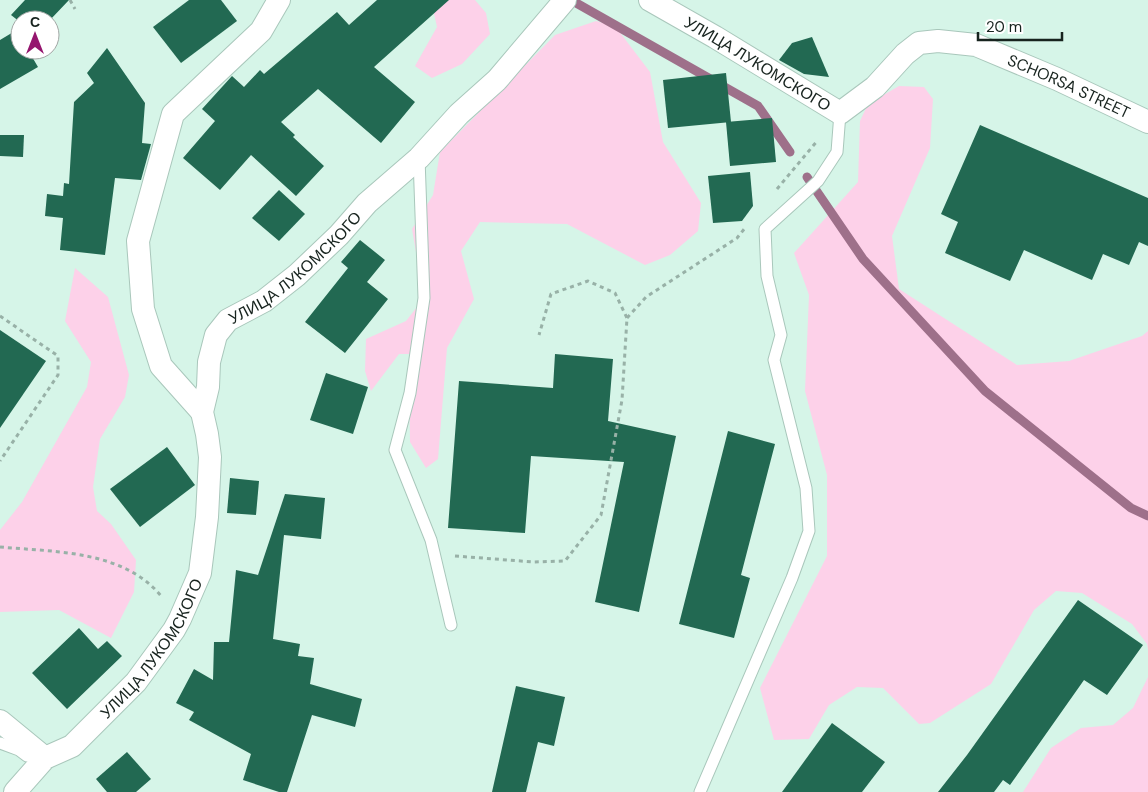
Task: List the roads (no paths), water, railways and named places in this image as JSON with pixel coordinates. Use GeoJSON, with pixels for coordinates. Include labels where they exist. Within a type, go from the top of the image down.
{"type":"FeatureCollection","features":[{"type":"Feature","properties":{"kind":"street"},"geometry":{"type":"LineString","coordinates":[[202,412],[161,366],[143,309],[138,241],[173,114],[261,31],[279,0]]}},
{"type":"Feature","properties":{"kind":"street","name":"УЛИЦА ЛУКОМСКОГО"},"geometry":{"type":"LineString","coordinates":[[650,0],[840,112]]}},
{"type":"Feature","properties":{"kind":"street","name":"УЛИЦА ЛУКОМСКОГО"},"geometry":{"type":"LineString","coordinates":[[42,762],[72,746],[136,682],[174,630],[200,573],[207,517],[210,457],[208,434],[202,412],[216,335],[228,320],[264,302],[296,276],[339,235],[367,203],[419,158],[459,114],[497,80],[560,6]]}},
{"type":"Feature","properties":{"kind":"street","name":"SCHORSA STREET"},"geometry":{"type":"LineString","coordinates":[[840,112],[875,87],[905,54],[919,43],[938,40],[976,45],[1058,79],[1148,122]]}},
{"type":"Feature","properties":{"kind":"street"},"geometry":{"type":"LineString","coordinates":[[0,722],[42,762],[15,792]]}},
{"type":"Feature","properties":{"kind":"lane"},"geometry":{"type":"LineString","coordinates":[[700,792],[792,578],[809,531],[806,488],[774,360],[781,335],[767,276],[765,229],[818,181],[838,152],[840,112]]}},
{"type":"Feature","properties":{"kind":"lane"},"geometry":{"type":"LineString","coordinates":[[419,158],[424,298],[410,393],[395,450],[431,540],[451,625]]}},
{"type":"Feature","properties":{"kind":"lane"},"geometry":{"type":"LineString","coordinates":[[0,743],[42,762]]}},
{"type":"Feature","properties":{"kind":"waterway"},"geometry":{"type":"LineString","coordinates":[[571,0],[758,106],[790,152]]}},
{"type":"Feature","properties":{"kind":"waterway"},"geometry":{"type":"LineString","coordinates":[[807,177],[863,259],[985,391],[1131,508],[1148,516]]}}]}
